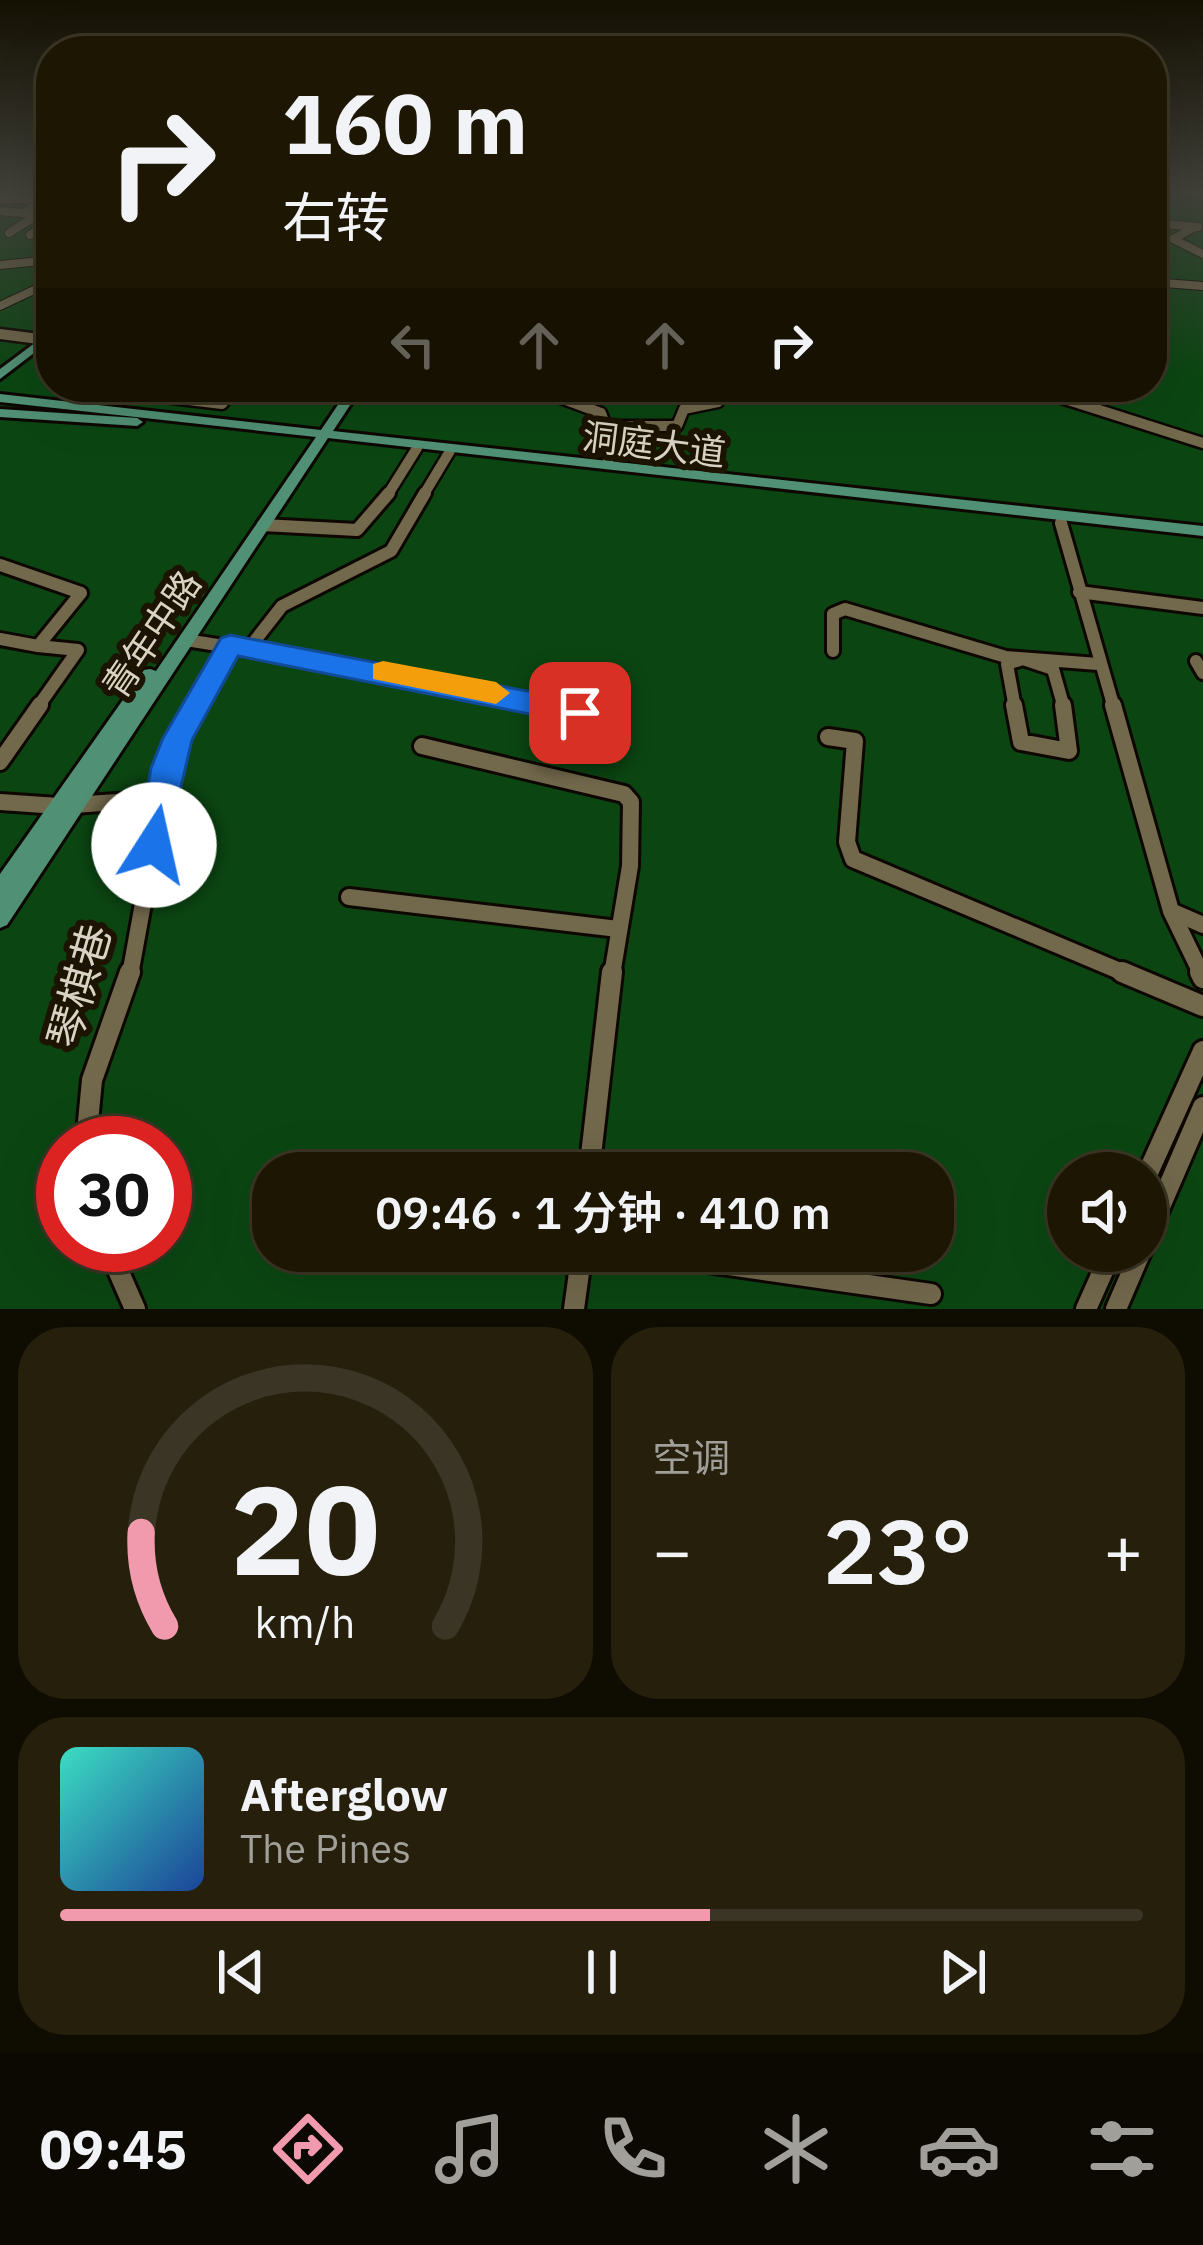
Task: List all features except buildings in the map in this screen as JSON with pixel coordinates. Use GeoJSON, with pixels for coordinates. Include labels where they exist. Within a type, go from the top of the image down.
{"type":"FeatureCollection","features":[{"type":"Feature","properties":{"kind":"main road"},"geometry":{"type":"LineString","coordinates":[[0,372],[36,345]]}},
{"type":"Feature","properties":{"kind":"main road"},"geometry":{"type":"LineString","coordinates":[[0,402],[161,418]]}},
{"type":"Feature","properties":{"kind":"main road","name":"洞庭大道"},"geometry":{"type":"LineString","coordinates":[[0,402],[161,418]]}},
{"type":"Feature","properties":{"kind":"main road","name":"洞庭大道"},"geometry":{"type":"LineString","coordinates":[[0,402],[608,462],[1203,534]]}},
{"type":"Feature","properties":{"kind":"main road","name":"青年中路"},"geometry":{"type":"LineString","coordinates":[[0,918],[67,806],[343,402]]}},
{"type":"Feature","properties":{"kind":"main road","name":"青年中路"},"geometry":{"type":"LineString","coordinates":[[0,891],[186,640],[320,435]]}},
{"type":"Feature","properties":{"kind":"main road","name":"洞庭大道"},"geometry":{"type":"LineString","coordinates":[[320,435],[1061,523],[1203,534]]}},
{"type":"Feature","properties":{"kind":"street"},"geometry":{"type":"LineString","coordinates":[[0,265],[36,261]]}},
{"type":"Feature","properties":{"kind":"street"},"geometry":{"type":"LineString","coordinates":[[1167,282],[1203,286]]}},
{"type":"Feature","properties":{"kind":"street"},"geometry":{"type":"LineString","coordinates":[[0,306],[36,289]]}},
{"type":"Feature","properties":{"kind":"street"},"geometry":{"type":"LineString","coordinates":[[0,334],[36,336]]}},
{"type":"Feature","properties":{"kind":"street"},"geometry":{"type":"LineString","coordinates":[[571,402],[601,413],[607,426],[608,462]]}},
{"type":"Feature","properties":{"kind":"street"},"geometry":{"type":"LineString","coordinates":[[1074,402],[1203,443]]}},
{"type":"Feature","properties":{"kind":"street"},"geometry":{"type":"LineString","coordinates":[[607,426],[677,426],[684,409],[718,403]]}},
{"type":"Feature","properties":{"kind":"street"},"geometry":{"type":"LineString","coordinates":[[263,525],[358,530],[382,506],[417,448]]}},
{"type":"Feature","properties":{"kind":"street"},"geometry":{"type":"LineString","coordinates":[[250,647],[282,606],[392,551],[451,451]]}},
{"type":"Feature","properties":{"kind":"street"},"geometry":{"type":"LineString","coordinates":[[1061,523],[1171,910],[1203,978]]}},
{"type":"Feature","properties":{"kind":"street"},"geometry":{"type":"LineString","coordinates":[[0,565],[81,593],[38,646]]}},
{"type":"Feature","properties":{"kind":"street"},"geometry":{"type":"LineString","coordinates":[[1078,592],[1203,608]]}},
{"type":"Feature","properties":{"kind":"street"},"geometry":{"type":"LineString","coordinates":[[833,651],[833,614],[845,610],[945,643],[1023,659],[1053,669],[1069,726],[1070,752],[1021,742],[1007,664],[1023,659],[1098,664]]}},
{"type":"Feature","properties":{"kind":"street"},"geometry":{"type":"LineString","coordinates":[[0,640],[78,650],[0,762]]}},
{"type":"Feature","properties":{"kind":"street"},"geometry":{"type":"LineString","coordinates":[[186,640],[250,647],[580,713]]}},
{"type":"Feature","properties":{"kind":"street","name":"琴棋巷"},"geometry":{"type":"LineString","coordinates":[[89,1116],[92,1080],[128,984],[178,738],[230,645]]}},
{"type":"Feature","properties":{"kind":"street"},"geometry":{"type":"LineString","coordinates":[[829,737],[854,741],[847,842],[854,859],[1203,1006]]}},
{"type":"Feature","properties":{"kind":"street"},"geometry":{"type":"LineString","coordinates":[[422,746],[598,792],[624,794],[631,802],[631,844],[591,1152]]}},
{"type":"Feature","properties":{"kind":"street"},"geometry":{"type":"LineString","coordinates":[[0,802],[67,806],[162,799]]}},
{"type":"Feature","properties":{"kind":"street"},"geometry":{"type":"LineString","coordinates":[[349,897],[618,929]]}},
{"type":"Feature","properties":{"kind":"street"},"geometry":{"type":"LineString","coordinates":[[1171,910],[1203,926]]}},
{"type":"Feature","properties":{"kind":"street"},"geometry":{"type":"LineString","coordinates":[[1157,1152],[1203,1051]]}},
{"type":"Feature","properties":{"kind":"street"},"geometry":{"type":"LineString","coordinates":[[1167,1190],[1203,1107]]}},
{"type":"Feature","properties":{"kind":"street"},"geometry":{"type":"LineString","coordinates":[[119,1272],[135,1309]]}},
{"type":"Feature","properties":{"kind":"street"},"geometry":{"type":"LineString","coordinates":[[574,1309],[579,1272]]}},
{"type":"Feature","properties":{"kind":"street"},"geometry":{"type":"LineString","coordinates":[[778,1272],[931,1294]]}},
{"type":"Feature","properties":{"kind":"street"},"geometry":{"type":"LineString","coordinates":[[1086,1309],[1103,1272]]}},
{"type":"Feature","properties":{"kind":"street"},"geometry":{"type":"LineString","coordinates":[[1116,1309],[1132,1272]]}},
{"type":"Feature","properties":{"kind":"green space"},"geometry":{"type":"Polygon","coordinates":[[[0,253],[36,253],[36,402],[1167,402],[1167,253],[1203,253],[1203,1309],[0,1309],[0,253]]]}},
{"type":"Feature","properties":{"kind":"slow traffic"},"geometry":{"type":"LineString","coordinates":[[383,672],[496,693]]}},
{"type":"Feature","properties":{"kind":"route"},"geometry":{"type":"LineString","coordinates":[[154,845],[166,768],[194,706],[230,645],[414,676],[580,713]]}}]}
